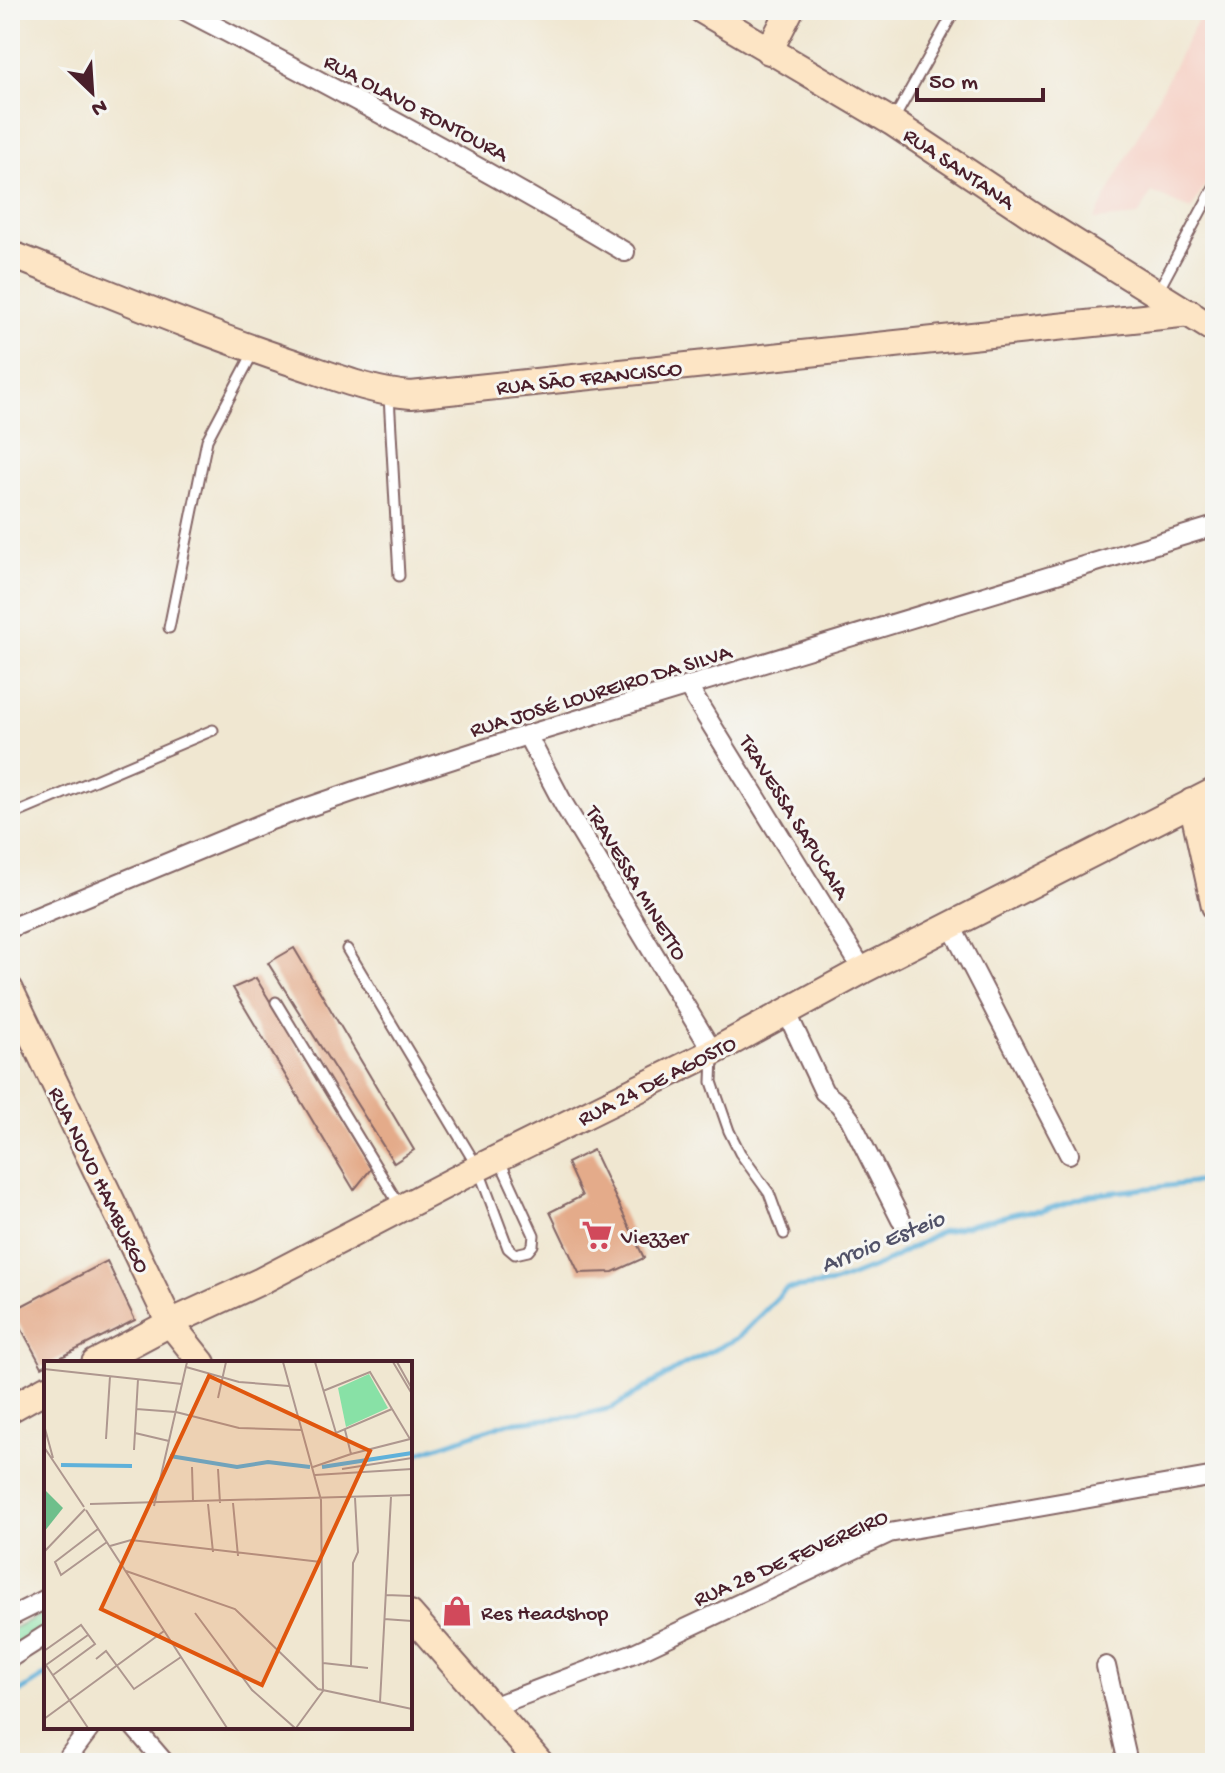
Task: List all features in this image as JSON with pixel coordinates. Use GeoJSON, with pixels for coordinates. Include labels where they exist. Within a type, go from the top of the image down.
{"type":"FeatureCollection","features":[{"type":"Feature","properties":{"kind":"street","name":"RUA OLAVO FONTOURA"},"geometry":{"type":"LineString","coordinates":[[184,10],[391,118],[625,252]]}},
{"type":"Feature","properties":{"kind":"street","name":"RUA SANTANA"},"geometry":{"type":"LineString","coordinates":[[702,10],[892,122],[1042,222],[1215,330]]}},
{"type":"Feature","properties":{"kind":"street"},"geometry":{"type":"LineString","coordinates":[[769,51],[790,10]]}},
{"type":"Feature","properties":{"kind":"street","name":"RUA SÃO FRANCISCO"},"geometry":{"type":"LineString","coordinates":[[10,254],[254,350],[389,393],[411,395],[1190,313]]}},
{"type":"Feature","properties":{"kind":"street","name":"RUA JOSÉ LOUREIRO DA SILVA"},"geometry":{"type":"LineString","coordinates":[[10,928],[271,820],[527,735],[1215,526]]}},
{"type":"Feature","properties":{"kind":"street","name":"TRAVESSA SAPUCAIA"},"geometry":{"type":"LineString","coordinates":[[688,687],[863,970]]}},
{"type":"Feature","properties":{"kind":"street","name":"TRAVESSA MINETTO"},"geometry":{"type":"LineString","coordinates":[[527,735],[563,803],[713,1052]]}},
{"type":"Feature","properties":{"kind":"street"},"geometry":{"type":"LineString","coordinates":[[1204,797],[1215,906]]}},
{"type":"Feature","properties":{"kind":"street","name":"RUA 24 DE AGOSTO"},"geometry":{"type":"LineString","coordinates":[[99,1361],[713,1052],[863,970],[1204,797]]}},
{"type":"Feature","properties":{"kind":"street"},"geometry":{"type":"LineString","coordinates":[[951,926],[1069,1154]]}},
{"type":"Feature","properties":{"kind":"street","name":"RUA NOVO HAMBURGO"},"geometry":{"type":"LineString","coordinates":[[10,990],[170,1323],[200,1361]]}},
{"type":"Feature","properties":{"kind":"street"},"geometry":{"type":"LineString","coordinates":[[786,1011],[824,1092],[839,1104],[850,1119],[901,1220]]}},
{"type":"Feature","properties":{"kind":"street"},"geometry":{"type":"LineString","coordinates":[[10,1409],[44,1390]]}},
{"type":"Feature","properties":{"kind":"street","name":"RUA 28 DE FEVEREIRO"},"geometry":{"type":"LineString","coordinates":[[492,1707],[634,1653],[889,1533],[1215,1476]]}},
{"type":"Feature","properties":{"kind":"street"},"geometry":{"type":"LineString","coordinates":[[10,1617],[44,1600]]}},
{"type":"Feature","properties":{"kind":"street"},"geometry":{"type":"LineString","coordinates":[[412,1616],[540,1763]]}},
{"type":"Feature","properties":{"kind":"street"},"geometry":{"type":"LineString","coordinates":[[10,1658],[44,1636]]}},
{"type":"Feature","properties":{"kind":"street"},"geometry":{"type":"LineString","coordinates":[[1106,1666],[1128,1763]]}},
{"type":"Feature","properties":{"kind":"street"},"geometry":{"type":"LineString","coordinates":[[64,1763],[90,1729]]}},
{"type":"Feature","properties":{"kind":"street"},"geometry":{"type":"LineString","coordinates":[[136,1729],[165,1763]]}},
{"type":"Feature","properties":{"kind":"lane"},"geometry":{"type":"LineString","coordinates":[[892,122],[955,10]]}},
{"type":"Feature","properties":{"kind":"lane"},"geometry":{"type":"LineString","coordinates":[[1156,293],[1215,185]]}},
{"type":"Feature","properties":{"kind":"lane"},"geometry":{"type":"LineString","coordinates":[[169,628],[207,440],[254,350]]}},
{"type":"Feature","properties":{"kind":"lane"},"geometry":{"type":"LineString","coordinates":[[389,393],[399,576]]}},
{"type":"Feature","properties":{"kind":"lane"},"geometry":{"type":"LineString","coordinates":[[10,816],[213,730]]}},
{"type":"Feature","properties":{"kind":"lane"},"geometry":{"type":"LineString","coordinates":[[347,949],[488,1164],[534,1235],[533,1245],[522,1254],[515,1254],[508,1248],[488,1164]]}},
{"type":"Feature","properties":{"kind":"lane"},"geometry":{"type":"LineString","coordinates":[[276,1002],[402,1209]]}},
{"type":"Feature","properties":{"kind":"lane"},"geometry":{"type":"LineString","coordinates":[[713,1052],[712,1082],[729,1131],[740,1153],[769,1193],[784,1234]]}},
{"type":"Feature","properties":{"kind":"shaded area"},"geometry":{"type":"Polygon","coordinates":[[[1203,10],[1215,10],[1215,169],[1191,210],[1152,192],[1138,216],[1094,220],[1203,10]]]}},
{"type":"Feature","properties":{"kind":"green space"},"geometry":{"type":"Polygon","coordinates":[[[44,1613],[44,1626],[10,1649],[10,1630],[44,1613]]]}},
{"type":"Feature","properties":{"kind":"building"},"geometry":{"type":"Polygon","coordinates":[[[294,948],[414,1150],[394,1163],[268,963],[294,948]]]}},
{"type":"Feature","properties":{"kind":"building"},"geometry":{"type":"Polygon","coordinates":[[[256,978],[371,1169],[354,1190],[233,988],[256,978]]]}},
{"type":"Feature","properties":{"kind":"building","name":"Viezzer"},"geometry":{"type":"Polygon","coordinates":[[[593,1150],[644,1258],[613,1272],[579,1273],[550,1212],[582,1196],[567,1163],[593,1150]]]}},
{"type":"Feature","properties":{"kind":"building"},"geometry":{"type":"Polygon","coordinates":[[[107,1261],[135,1320],[54,1361],[44,1361],[42,1367],[12,1311],[107,1261]]]}},
{"type":"Feature","properties":{"kind":"waterway","name":"Arroio Esteio"},"geometry":{"type":"LineString","coordinates":[[412,1455],[507,1423],[577,1416],[612,1408],[683,1365],[738,1338],[786,1289],[834,1283],[882,1264],[940,1232],[1021,1212],[1042,1211],[1091,1195],[1192,1183],[1215,1176]]}},
{"type":"Feature","properties":{"kind":"waterway","name":"Arroio Esteio"},"geometry":{"type":"LineString","coordinates":[[10,1698],[44,1676]]}},
{"type":"Feature","properties":{"kind":"place","name":"Viezzer"},"geometry":{"type":"Point","coordinates":[597,1235]}},
{"type":"Feature","properties":{"kind":"place","name":"Res Headshop"},"geometry":{"type":"Point","coordinates":[457,1611]}}]}
